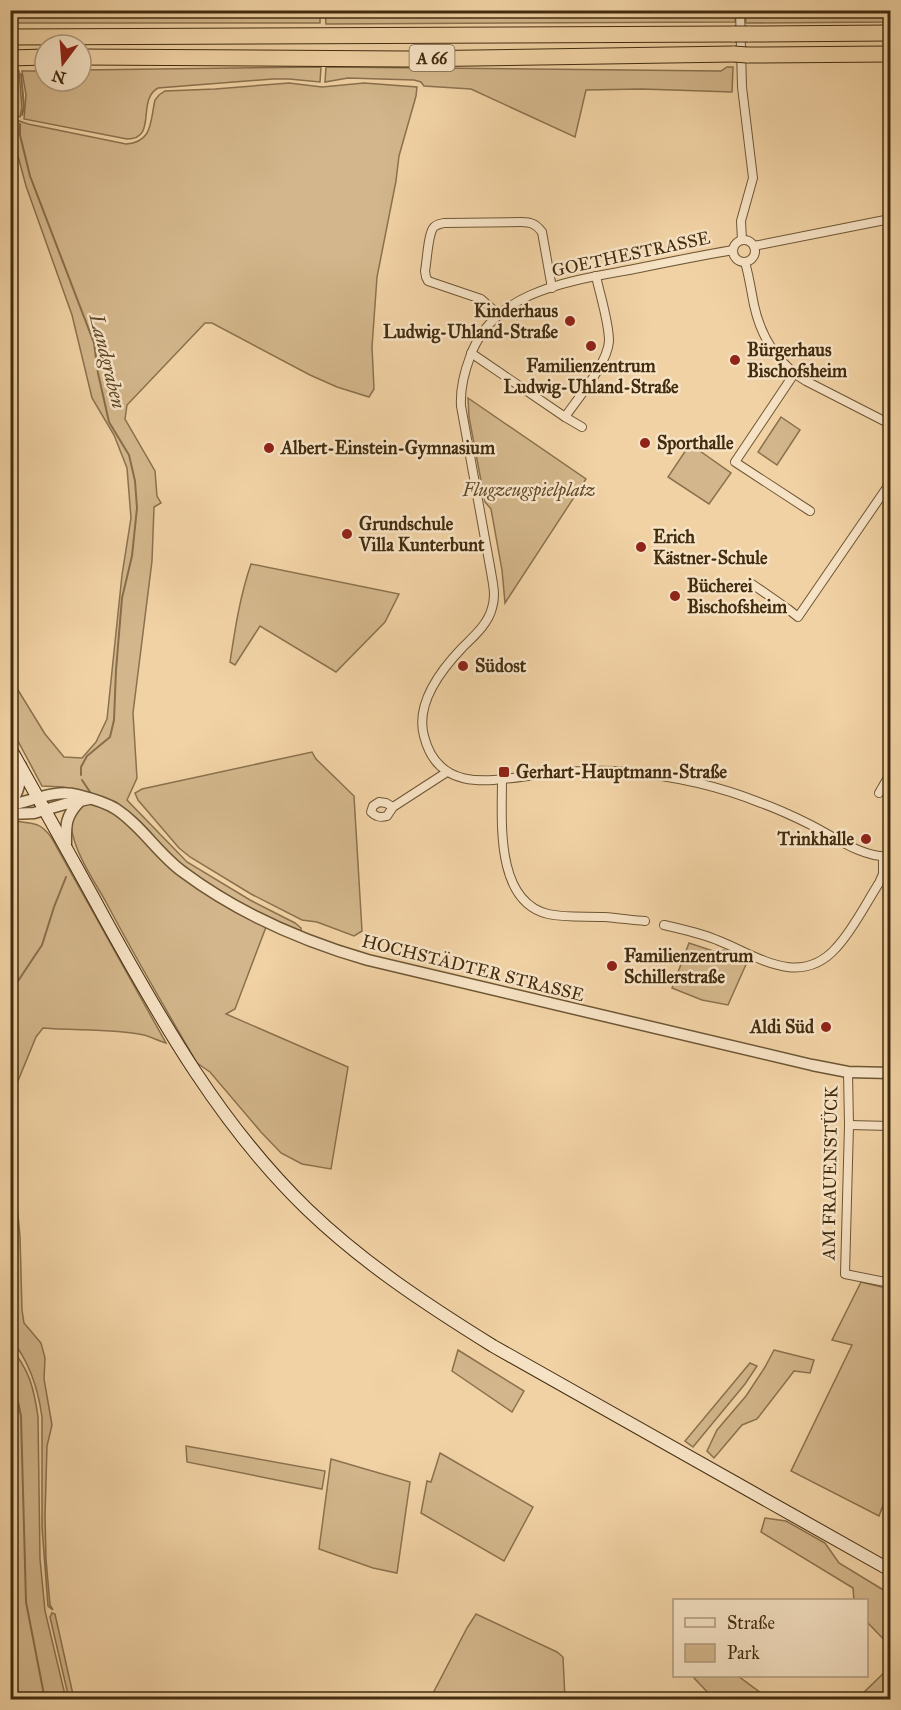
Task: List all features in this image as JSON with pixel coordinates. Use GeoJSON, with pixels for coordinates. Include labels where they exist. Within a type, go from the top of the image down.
{"type":"FeatureCollection","features":[{"type":"Feature","properties":{"kind":"highway","name":"A 66"},"geometry":{"type":"LineString","coordinates":[[10,37],[891,33]]}},
{"type":"Feature","properties":{"kind":"highway","name":"A 66"},"geometry":{"type":"LineString","coordinates":[[93,57],[406,58],[891,54]]}},
{"type":"Feature","properties":{"kind":"highway"},"geometry":{"type":"LineString","coordinates":[[10,58],[33,57]]}},
{"type":"Feature","properties":{"kind":"main road"},"geometry":{"type":"LineString","coordinates":[[10,748],[168,1029],[213,1098],[253,1149],[306,1208],[342,1241],[395,1283],[440,1314],[891,1570]]}},
{"type":"Feature","properties":{"kind":"street"},"geometry":{"type":"LineString","coordinates":[[740,10],[742,87],[753,178],[741,221],[742,240]]}},
{"type":"Feature","properties":{"kind":"street"},"geometry":{"type":"LineString","coordinates":[[754,246],[891,219]]}},
{"type":"Feature","properties":{"kind":"street"},"geometry":{"type":"LineString","coordinates":[[499,315],[482,299],[428,281],[425,271],[434,227],[444,223],[530,222],[537,225],[542,232],[552,288]]}},
{"type":"Feature","properties":{"kind":"street"},"geometry":{"type":"LineString","coordinates":[[748,240],[754,246],[755,255],[751,260],[745,262],[737,260],[733,250],[735,244],[748,240]]}},
{"type":"Feature","properties":{"kind":"street","name":"GOETHESTRASSE"},"geometry":{"type":"LineString","coordinates":[[447,772],[432,755],[424,736],[422,721],[425,705],[441,674],[486,621],[492,609],[494,596],[461,406],[462,382],[471,352],[481,334],[499,315],[523,298],[575,280],[733,250]]}},
{"type":"Feature","properties":{"kind":"street"},"geometry":{"type":"LineString","coordinates":[[745,262],[760,327],[774,351],[794,374],[891,424]]}},
{"type":"Feature","properties":{"kind":"street"},"geometry":{"type":"LineString","coordinates":[[565,417],[603,362],[608,348],[608,333],[596,276]]}},
{"type":"Feature","properties":{"kind":"street"},"geometry":{"type":"LineString","coordinates":[[471,352],[582,427]]}},
{"type":"Feature","properties":{"kind":"street"},"geometry":{"type":"LineString","coordinates":[[794,374],[735,462],[810,511]]}},
{"type":"Feature","properties":{"kind":"street"},"geometry":{"type":"LineString","coordinates":[[752,584],[798,617],[891,483]]}},
{"type":"Feature","properties":{"kind":"street"},"geometry":{"type":"LineString","coordinates":[[10,804],[19,789],[21,766]]}},
{"type":"Feature","properties":{"kind":"street"},"geometry":{"type":"LineString","coordinates":[[393,807],[447,772],[467,780],[484,781],[552,773],[626,771],[682,779],[760,802],[798,818],[857,849],[887,857],[879,883],[836,948],[824,958],[804,967],[778,966],[716,939],[664,925]]}},
{"type":"Feature","properties":{"kind":"street"},"geometry":{"type":"LineString","coordinates":[[879,793],[891,774]]}},
{"type":"Feature","properties":{"kind":"street"},"geometry":{"type":"LineString","coordinates":[[502,779],[502,835],[506,861],[512,881],[529,905],[541,912],[553,915],[645,921]]}},
{"type":"Feature","properties":{"kind":"street","name":"HOCHSTÄDTER STRASSE"},"geometry":{"type":"LineString","coordinates":[[10,804],[68,793],[84,801],[103,803],[118,811],[140,830],[175,866],[222,898],[266,922],[330,949],[805,1064],[848,1072],[891,1073]]}},
{"type":"Feature","properties":{"kind":"street"},"geometry":{"type":"LineString","coordinates":[[10,814],[27,814],[84,801]]}},
{"type":"Feature","properties":{"kind":"street"},"geometry":{"type":"LineString","coordinates":[[66,848],[68,817],[70,812],[84,801]]}},
{"type":"Feature","properties":{"kind":"street","name":"AM FRAUENSTÜCK"},"geometry":{"type":"LineString","coordinates":[[848,1072],[845,1274],[891,1283]]}},
{"type":"Feature","properties":{"kind":"street"},"geometry":{"type":"LineString","coordinates":[[849,1125],[891,1126]]}},
{"type":"Feature","properties":{"kind":"green space"},"geometry":{"type":"Polygon","coordinates":[[[11,10],[320,10],[320,23],[11,23],[11,10]]]}},
{"type":"Feature","properties":{"kind":"green space"},"geometry":{"type":"Polygon","coordinates":[[[325,10],[736,11],[735,22],[326,24],[325,10]]]}},
{"type":"Feature","properties":{"kind":"green space"},"geometry":{"type":"Polygon","coordinates":[[[745,11],[890,11],[890,22],[746,23],[745,11]]]}},
{"type":"Feature","properties":{"kind":"green space"},"geometry":{"type":"Polygon","coordinates":[[[321,67],[320,82],[273,79],[158,88],[148,101],[142,133],[127,139],[24,119],[26,95],[22,71],[33,71],[33,93],[93,93],[93,70],[321,67]]]}},
{"type":"Feature","properties":{"kind":"green space"},"geometry":{"type":"Polygon","coordinates":[[[326,67],[721,71],[727,67],[733,67],[732,92],[586,90],[575,137],[471,89],[424,86],[421,82],[414,80],[348,78],[325,82],[326,67]]]}},
{"type":"Feature","properties":{"kind":"green space"},"geometry":{"type":"Polygon","coordinates":[[[11,71],[19,71],[22,108],[20,117],[11,113],[11,71]]]}},
{"type":"Feature","properties":{"kind":"green space"},"geometry":{"type":"Polygon","coordinates":[[[289,83],[322,87],[364,83],[417,87],[399,156],[377,277],[372,347],[374,389],[369,397],[337,387],[212,323],[205,323],[127,405],[125,419],[155,471],[157,496],[161,503],[154,507],[152,561],[133,713],[137,778],[127,800],[187,862],[250,900],[295,923],[301,928],[301,934],[267,919],[224,895],[184,867],[116,802],[63,787],[42,786],[11,728],[10,677],[45,734],[64,757],[82,758],[96,742],[107,719],[122,575],[131,518],[127,468],[114,435],[92,398],[72,315],[26,186],[11,130],[11,118],[28,124],[126,144],[135,142],[146,135],[151,123],[155,100],[165,91],[289,83]]]}},
{"type":"Feature","properties":{"kind":"green space","name":"Flugzeugspielplatz"},"geometry":{"type":"Polygon","coordinates":[[[468,398],[586,479],[505,603],[502,570],[491,509],[485,502],[469,417],[468,398]]]}},
{"type":"Feature","properties":{"kind":"green space"},"geometry":{"type":"Polygon","coordinates":[[[781,417],[800,430],[777,465],[758,452],[781,417]]]}},
{"type":"Feature","properties":{"kind":"green space"},"geometry":{"type":"Polygon","coordinates":[[[690,444],[731,473],[709,504],[668,477],[690,444]]]}},
{"type":"Feature","properties":{"kind":"green space"},"geometry":{"type":"Polygon","coordinates":[[[251,564],[399,594],[385,622],[336,672],[260,626],[235,665],[230,662],[241,600],[251,564]]]}},
{"type":"Feature","properties":{"kind":"green space"},"geometry":{"type":"Polygon","coordinates":[[[312,752],[316,759],[354,796],[362,931],[354,936],[317,922],[302,920],[251,894],[190,857],[179,848],[138,800],[135,793],[142,789],[312,752]]]}},
{"type":"Feature","properties":{"kind":"green space"},"geometry":{"type":"Polygon","coordinates":[[[85,804],[108,808],[266,927],[235,1009],[226,1014],[348,1067],[331,1169],[302,1164],[281,1153],[210,1072],[197,1063],[79,853],[73,836],[72,822],[75,814],[85,804]]]}},
{"type":"Feature","properties":{"kind":"green space"},"geometry":{"type":"Polygon","coordinates":[[[11,820],[38,825],[51,837],[166,1043],[132,1033],[43,1028],[36,1037],[11,1098],[11,820]]]}},
{"type":"Feature","properties":{"kind":"green space"},"geometry":{"type":"Polygon","coordinates":[[[689,943],[719,953],[724,950],[748,960],[728,1005],[702,1000],[672,988],[689,943]]]}},
{"type":"Feature","properties":{"kind":"green space"},"geometry":{"type":"Polygon","coordinates":[[[11,1145],[20,1236],[22,1310],[24,1323],[41,1343],[45,1358],[44,1379],[52,1425],[47,1446],[45,1516],[46,1559],[50,1605],[53,1610],[48,1606],[42,1527],[42,1417],[32,1376],[11,1339],[11,1145]]]}},
{"type":"Feature","properties":{"kind":"green space"},"geometry":{"type":"Polygon","coordinates":[[[861,1282],[890,1289],[890,1481],[879,1516],[791,1471],[852,1345],[832,1340],[861,1282]]]}},
{"type":"Feature","properties":{"kind":"green space"},"geometry":{"type":"Polygon","coordinates":[[[10,1347],[26,1371],[38,1417],[40,1559],[45,1611],[66,1699],[11,1699],[10,1347]]]}},
{"type":"Feature","properties":{"kind":"green space"},"geometry":{"type":"Polygon","coordinates":[[[458,1350],[524,1391],[512,1412],[452,1371],[458,1350]]]}},
{"type":"Feature","properties":{"kind":"green space"},"geometry":{"type":"Polygon","coordinates":[[[774,1350],[814,1360],[810,1373],[794,1371],[757,1419],[742,1425],[714,1458],[707,1451],[717,1430],[746,1396],[774,1350]]]}},
{"type":"Feature","properties":{"kind":"green space"},"geometry":{"type":"Polygon","coordinates":[[[750,1363],[757,1366],[745,1384],[693,1447],[685,1441],[750,1363]]]}},
{"type":"Feature","properties":{"kind":"green space"},"geometry":{"type":"Polygon","coordinates":[[[186,1446],[325,1471],[322,1489],[187,1462],[186,1446]]]}},
{"type":"Feature","properties":{"kind":"green space"},"geometry":{"type":"Polygon","coordinates":[[[440,1453],[533,1507],[504,1561],[421,1513],[427,1481],[431,1482],[440,1453]]]}},
{"type":"Feature","properties":{"kind":"green space"},"geometry":{"type":"Polygon","coordinates":[[[331,1459],[410,1482],[397,1573],[373,1568],[319,1549],[331,1459]]]}},
{"type":"Feature","properties":{"kind":"green space"},"geometry":{"type":"Polygon","coordinates":[[[765,1518],[786,1521],[825,1543],[839,1563],[890,1594],[890,1646],[868,1623],[868,1599],[854,1599],[853,1588],[761,1532],[765,1518]]]}},
{"type":"Feature","properties":{"kind":"green space"},"geometry":{"type":"Polygon","coordinates":[[[52,1613],[55,1614],[74,1699],[69,1699],[50,1617],[52,1613]]]}},
{"type":"Feature","properties":{"kind":"green space"},"geometry":{"type":"Polygon","coordinates":[[[476,1614],[557,1652],[563,1657],[565,1699],[430,1699],[476,1614]]]}},
{"type":"Feature","properties":{"kind":"green space"},"geometry":{"type":"Polygon","coordinates":[[[890,1667],[890,1699],[861,1700],[858,1698],[890,1667]]]}},
{"type":"Feature","properties":{"kind":"green space"},"geometry":{"type":"Polygon","coordinates":[[[739,1677],[769,1699],[714,1699],[694,1678],[739,1677]]]}},
{"type":"Feature","properties":{"kind":"waterway","name":"Landgraben"},"geometry":{"type":"LineString","coordinates":[[13,10],[16,20]]}},
{"type":"Feature","properties":{"kind":"waterway","name":"Landgraben"},"geometry":{"type":"LineString","coordinates":[[21,74],[24,107],[22,115]]}},
{"type":"Feature","properties":{"kind":"waterway","name":"Landgraben"},"geometry":{"type":"LineString","coordinates":[[20,124],[20,135],[30,176],[94,343],[109,422],[129,455],[135,481],[137,508],[132,556],[122,598],[114,720],[110,737],[87,756],[81,767],[81,775]]}},
{"type":"Feature","properties":{"kind":"waterway","name":"Landgraben"},"geometry":{"type":"LineString","coordinates":[[82,780],[92,795]]}},
{"type":"Feature","properties":{"kind":"waterway","name":"Landgraben"},"geometry":{"type":"LineString","coordinates":[[10,993],[42,945],[66,877]]}},
{"type":"Feature","properties":{"kind":"waterway","name":"Landgraben"},"geometry":{"type":"LineString","coordinates":[[10,1365],[21,1416],[26,1602],[45,1700]]}},
{"type":"Feature","properties":{"kind":"place","name":"Kinderhaus Ludwig-Uhland-Straße"},"geometry":{"type":"Point","coordinates":[570,321]}},
{"type":"Feature","properties":{"kind":"place","name":"Familienzentrum Ludwig-Uhland-Straße"},"geometry":{"type":"Point","coordinates":[591,346]}},
{"type":"Feature","properties":{"kind":"place","name":"Bürgerhaus Bischofsheim"},"geometry":{"type":"Point","coordinates":[735,360]}},
{"type":"Feature","properties":{"kind":"place","name":"Sporthalle"},"geometry":{"type":"Point","coordinates":[645,443]}},
{"type":"Feature","properties":{"kind":"place","name":"Albert-Einstein-Gymnasium"},"geometry":{"type":"Point","coordinates":[269,448]}},
{"type":"Feature","properties":{"kind":"place","name":"Grundschule Villa Kunterbunt"},"geometry":{"type":"Point","coordinates":[347,534]}},
{"type":"Feature","properties":{"kind":"place","name":"Erich Kästner-Schule"},"geometry":{"type":"Point","coordinates":[641,547]}},
{"type":"Feature","properties":{"kind":"place","name":"Bücherei Bischofsheim"},"geometry":{"type":"Point","coordinates":[675,596]}},
{"type":"Feature","properties":{"kind":"place","name":"Südost"},"geometry":{"type":"Point","coordinates":[463,666]}},
{"type":"Feature","properties":{"kind":"place","name":"Gerhart-Hauptmann-Straße"},"geometry":{"type":"Point","coordinates":[504,772]}},
{"type":"Feature","properties":{"kind":"place","name":"Trinkhalle"},"geometry":{"type":"Point","coordinates":[866,839]}},
{"type":"Feature","properties":{"kind":"place","name":"Familienzentrum Schillerstraße"},"geometry":{"type":"Point","coordinates":[612,966]}},
{"type":"Feature","properties":{"kind":"place","name":"Aldi Süd"},"geometry":{"type":"Point","coordinates":[826,1027]}}]}
